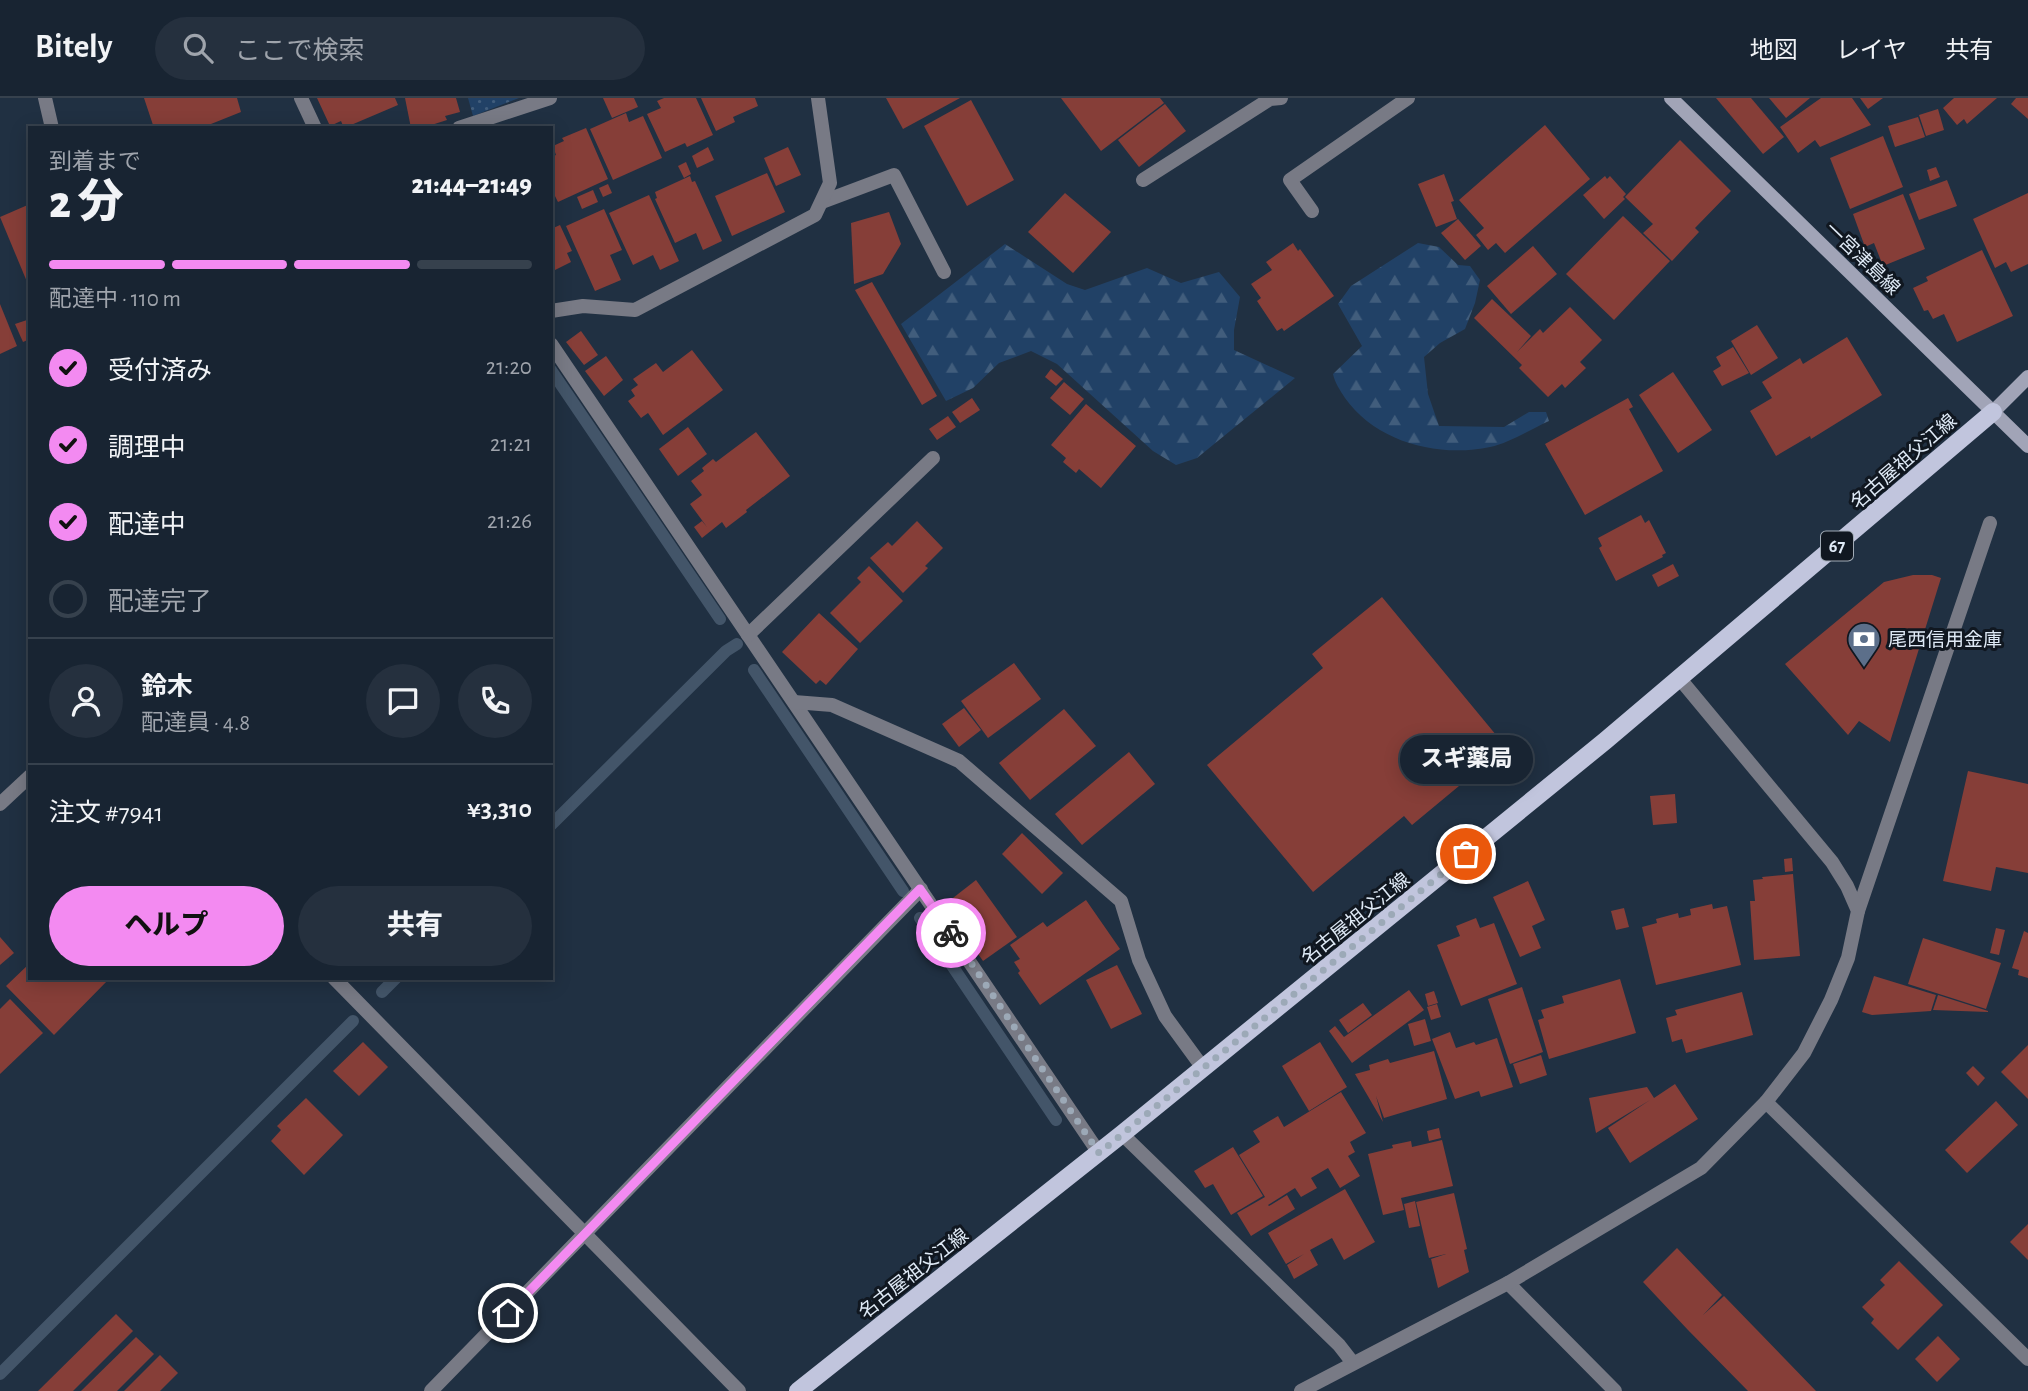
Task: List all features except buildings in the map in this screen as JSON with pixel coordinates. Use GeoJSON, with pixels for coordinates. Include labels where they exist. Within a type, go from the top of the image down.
{"type":"FeatureCollection","features":[{"type":"Feature","properties":{"kind":"main road","name":"一宮津島線"},"geometry":{"type":"LineString","coordinates":[[1671,98],[2028,446]]}},
{"type":"Feature","properties":{"kind":"main road"},"geometry":{"type":"LineString","coordinates":[[1993,412],[2028,377]]}},
{"type":"Feature","properties":{"kind":"main road","name":"名古屋祖父江線"},"geometry":{"type":"LineString","coordinates":[[798,1391],[1099,1153],[1681,680],[1993,412]]}},
{"type":"Feature","properties":{"kind":"street"},"geometry":{"type":"LineString","coordinates":[[46,98],[51,126]]}},
{"type":"Feature","properties":{"kind":"street"},"geometry":{"type":"LineString","coordinates":[[301,98],[314,126]]}},
{"type":"Feature","properties":{"kind":"street"},"geometry":{"type":"LineString","coordinates":[[465,126],[550,98]]}},
{"type":"Feature","properties":{"kind":"street"},"geometry":{"type":"LineString","coordinates":[[553,311],[583,306],[635,310],[815,215],[830,183],[818,98]]}},
{"type":"Feature","properties":{"kind":"street"},"geometry":{"type":"LineString","coordinates":[[1143,180],[1269,99],[1281,98]]}},
{"type":"Feature","properties":{"kind":"street"},"geometry":{"type":"LineString","coordinates":[[1312,211],[1290,180],[1408,98]]}},
{"type":"Feature","properties":{"kind":"street"},"geometry":{"type":"LineString","coordinates":[[822,202],[894,175],[944,272]]}},
{"type":"Feature","properties":{"kind":"street"},"geometry":{"type":"LineString","coordinates":[[553,347],[1099,1153]]}},
{"type":"Feature","properties":{"kind":"street"},"geometry":{"type":"LineString","coordinates":[[748,635],[933,458]]}},
{"type":"Feature","properties":{"kind":"street"},"geometry":{"type":"LineString","coordinates":[[1301,1391],[1508,1283],[1701,1168],[1766,1102],[1804,1054],[1848,958],[1858,911],[1990,523]]}},
{"type":"Feature","properties":{"kind":"street"},"geometry":{"type":"LineString","coordinates":[[1681,680],[1832,862],[1858,911]]}},
{"type":"Feature","properties":{"kind":"street"},"geometry":{"type":"LineString","coordinates":[[794,702],[832,705],[959,761],[1121,901],[1139,960],[1165,1016],[1203,1068]]}},
{"type":"Feature","properties":{"kind":"street"},"geometry":{"type":"LineString","coordinates":[[0,804],[28,778]]}},
{"type":"Feature","properties":{"kind":"street"},"geometry":{"type":"LineString","coordinates":[[431,1391],[920,889]]}},
{"type":"Feature","properties":{"kind":"street"},"geometry":{"type":"LineString","coordinates":[[336,980],[740,1391]]}},
{"type":"Feature","properties":{"kind":"street"},"geometry":{"type":"LineString","coordinates":[[1766,1102],[2028,1359]]}},
{"type":"Feature","properties":{"kind":"street"},"geometry":{"type":"LineString","coordinates":[[1122,1134],[1339,1345],[1353,1363]]}},
{"type":"Feature","properties":{"kind":"street"},"geometry":{"type":"LineString","coordinates":[[1508,1283],[1615,1391]]}},
{"type":"Feature","properties":{"kind":"green space"},"geometry":{"type":"Polygon","coordinates":[[[468,98],[519,98],[473,116],[468,98]]]}},
{"type":"Feature","properties":{"kind":"green space"},"geometry":{"type":"Polygon","coordinates":[[[1418,243],[1439,247],[1458,265],[1470,266],[1480,280],[1465,329],[1440,343],[1424,357],[1428,394],[1439,426],[1504,427],[1529,412],[1546,412],[1549,421],[1490,447],[1470,450],[1429,448],[1391,436],[1373,426],[1345,398],[1333,374],[1362,346],[1338,304],[1351,286],[1418,243]]]}},
{"type":"Feature","properties":{"kind":"green space"},"geometry":{"type":"Polygon","coordinates":[[[1005,244],[1067,284],[1085,290],[1147,268],[1181,283],[1219,272],[1240,297],[1234,330],[1234,350],[1295,378],[1197,458],[1176,465],[1153,451],[1057,364],[1031,351],[999,363],[973,388],[946,401],[901,324],[1005,244]]]}},
{"type":"Feature","properties":{"kind":"waterway"},"geometry":{"type":"LineString","coordinates":[[553,373],[720,619]]}},
{"type":"Feature","properties":{"kind":"waterway"},"geometry":{"type":"LineString","coordinates":[[553,823],[726,651],[737,644]]}},
{"type":"Feature","properties":{"kind":"waterway"},"geometry":{"type":"LineString","coordinates":[[754,670],[903,891]]}},
{"type":"Feature","properties":{"kind":"waterway"},"geometry":{"type":"LineString","coordinates":[[920,918],[1056,1120]]}},
{"type":"Feature","properties":{"kind":"waterway"},"geometry":{"type":"LineString","coordinates":[[382,992],[394,980]]}},
{"type":"Feature","properties":{"kind":"waterway"},"geometry":{"type":"LineString","coordinates":[[0,1374],[353,1021]]}},
{"type":"Feature","properties":{"kind":"way so far"},"geometry":{"type":"LineString","coordinates":[[951,933],[1099,1153],[1466,854]]}},
{"type":"Feature","properties":{"kind":"place","name":"尾西信用金庫"},"geometry":{"type":"Point","coordinates":[1864,669]}},
{"type":"Feature","properties":{"kind":"place","name":"スギ薬局"},"geometry":{"type":"Point","coordinates":[1466,854]}},
{"type":"Feature","properties":{"kind":"route"},"geometry":{"type":"LineString","coordinates":[[508,1313],[920,889],[951,933]]}}]}
